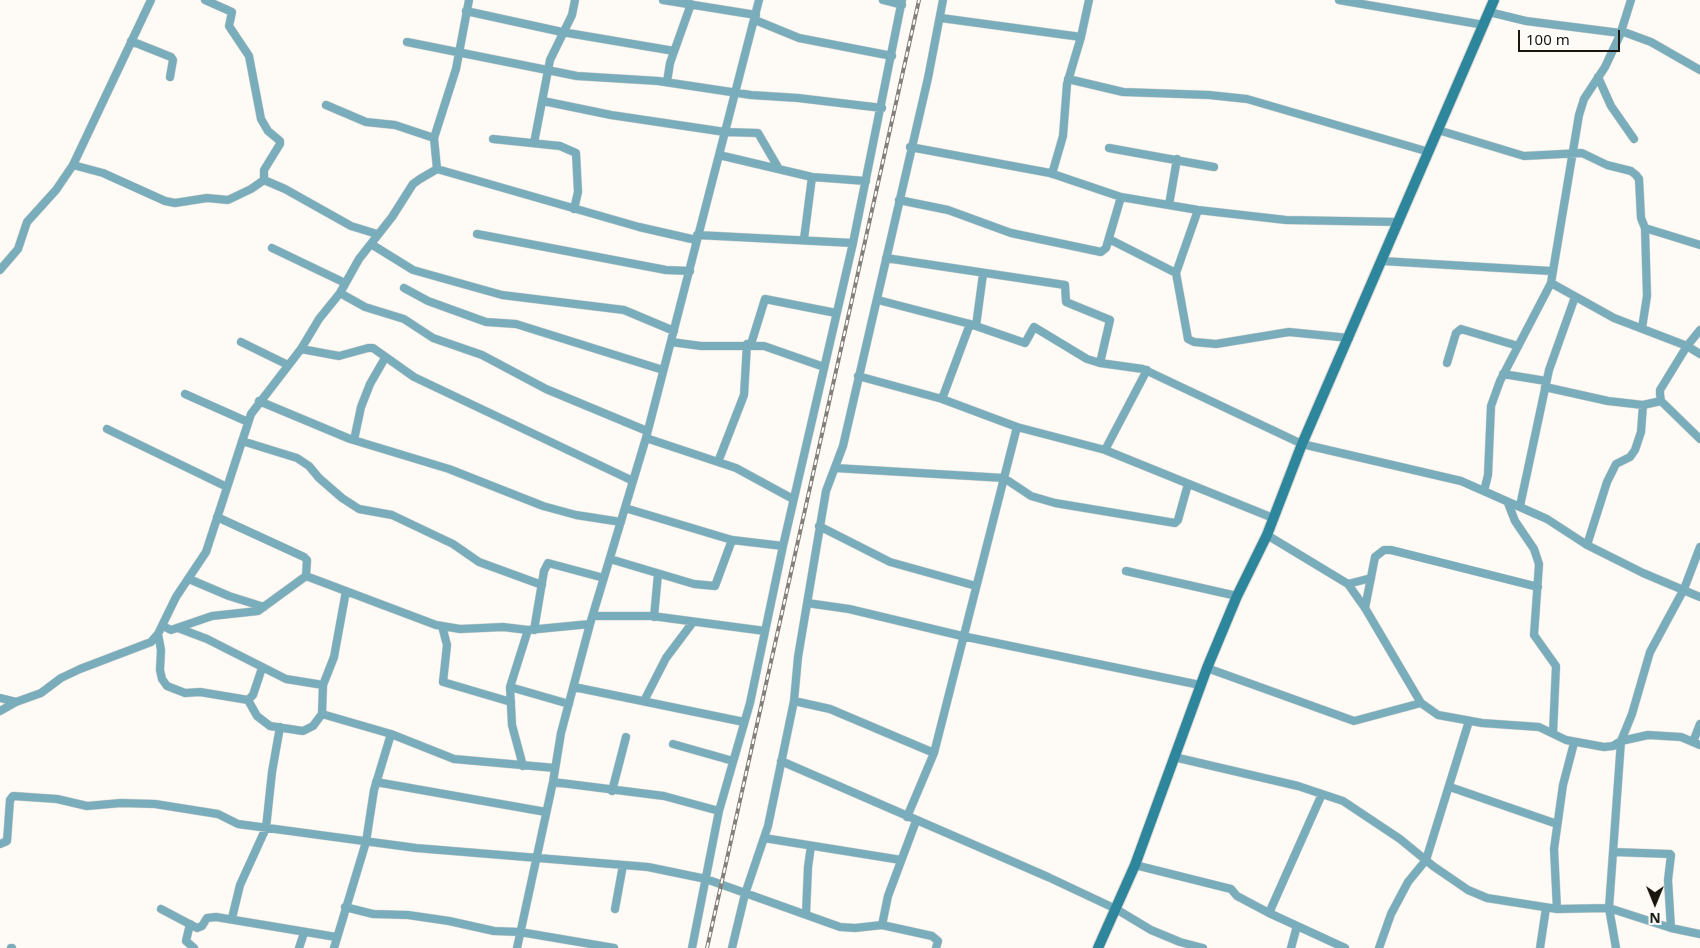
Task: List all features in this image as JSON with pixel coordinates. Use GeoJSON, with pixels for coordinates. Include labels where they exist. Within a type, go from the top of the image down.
{"type":"FeatureCollection","features":[{"type":"Feature","properties":{"kind":"street"},"geometry":{"type":"LineString","coordinates":[[0,270],[18,249],[27,222],[56,190],[73,165],[151,0]]}},
{"type":"Feature","properties":{"kind":"street"},"geometry":{"type":"LineString","coordinates":[[205,0],[232,12],[229,26],[249,56],[261,119],[268,131],[280,141],[264,170],[264,180]]}},
{"type":"Feature","properties":{"kind":"street"},"geometry":{"type":"LineString","coordinates":[[438,169],[434,138],[445,110],[469,0]]}},
{"type":"Feature","properties":{"kind":"street"},"geometry":{"type":"LineString","coordinates":[[534,143],[548,70],[555,46],[572,14],[575,0]]}},
{"type":"Feature","properties":{"kind":"street"},"geometry":{"type":"LineString","coordinates":[[663,0],[755,17],[799,38],[892,56]]}},
{"type":"Feature","properties":{"kind":"street"},"geometry":{"type":"LineString","coordinates":[[517,948],[569,704],[590,624],[646,435],[759,0]]}},
{"type":"Feature","properties":{"kind":"street"},"geometry":{"type":"LineString","coordinates":[[692,948],[720,811],[744,722],[765,631],[882,108],[902,3],[883,0]]}},
{"type":"Feature","properties":{"kind":"street"},"geometry":{"type":"LineString","coordinates":[[732,948],[744,894],[764,838],[794,701],[798,658],[826,491],[843,446],[858,376],[878,300],[943,0]]}},
{"type":"Feature","properties":{"kind":"street"},"geometry":{"type":"LineString","coordinates":[[1052,174],[1063,136],[1064,106],[1068,79],[1081,37],[1089,0]]}},
{"type":"Feature","properties":{"kind":"street"},"geometry":{"type":"LineString","coordinates":[[1340,0],[1484,25]]}},
{"type":"Feature","properties":{"kind":"street"},"geometry":{"type":"LineString","coordinates":[[1098,948],[1135,865],[1207,668],[1267,535],[1302,444],[1494,0]]}},
{"type":"Feature","properties":{"kind":"street"},"geometry":{"type":"LineString","coordinates":[[1484,491],[1488,476],[1491,406],[1503,374],[1551,283],[1551,271],[1579,114],[1584,99],[1598,77],[1621,32],[1631,0]]}},
{"type":"Feature","properties":{"kind":"street"},"geometry":{"type":"LineString","coordinates":[[667,82],[674,51],[691,4]]}},
{"type":"Feature","properties":{"kind":"street"},"geometry":{"type":"LineString","coordinates":[[466,11],[562,32],[674,51]]}},
{"type":"Feature","properties":{"kind":"street"},"geometry":{"type":"LineString","coordinates":[[1489,12],[1526,21],[1621,32],[1651,42],[1700,70]]}},
{"type":"Feature","properties":{"kind":"street"},"geometry":{"type":"LineString","coordinates":[[940,18],[1081,37]]}},
{"type":"Feature","properties":{"kind":"street"},"geometry":{"type":"LineString","coordinates":[[131,41],[171,57],[173,60],[170,78]]}},
{"type":"Feature","properties":{"kind":"street"},"geometry":{"type":"LineString","coordinates":[[406,42],[458,54],[500,59],[577,76],[667,82],[736,92],[882,108]]}},
{"type":"Feature","properties":{"kind":"street"},"geometry":{"type":"LineString","coordinates":[[1598,77],[1611,106],[1634,139]]}},
{"type":"Feature","properties":{"kind":"street"},"geometry":{"type":"LineString","coordinates":[[1068,79],[1123,92],[1209,95],[1247,99],[1428,152]]}},
{"type":"Feature","properties":{"kind":"street"},"geometry":{"type":"LineString","coordinates":[[543,101],[611,115],[725,132],[758,133],[779,169]]}},
{"type":"Feature","properties":{"kind":"street"},"geometry":{"type":"LineString","coordinates":[[326,105],[366,122],[396,125],[434,138]]}},
{"type":"Feature","properties":{"kind":"street"},"geometry":{"type":"LineString","coordinates":[[1438,130],[1524,156],[1582,153],[1607,165],[1631,171],[1636,175],[1639,179],[1641,218],[1645,228],[1647,296],[1642,328]]}},
{"type":"Feature","properties":{"kind":"street"},"geometry":{"type":"LineString","coordinates":[[493,139],[560,146],[576,153],[578,192],[574,209]]}},
{"type":"Feature","properties":{"kind":"street"},"geometry":{"type":"LineString","coordinates":[[910,148],[1052,174],[1121,197],[1198,210],[1286,220],[1399,222]]}},
{"type":"Feature","properties":{"kind":"street"},"geometry":{"type":"LineString","coordinates":[[1109,148],[1177,158],[1214,167]]}},
{"type":"Feature","properties":{"kind":"street"},"geometry":{"type":"LineString","coordinates":[[719,155],[812,177],[866,181]]}},
{"type":"Feature","properties":{"kind":"street"},"geometry":{"type":"LineString","coordinates":[[1168,205],[1177,158]]}},
{"type":"Feature","properties":{"kind":"street"},"geometry":{"type":"LineString","coordinates":[[73,165],[103,173],[165,201],[175,203],[207,198],[228,200],[264,180]]}},
{"type":"Feature","properties":{"kind":"street"},"geometry":{"type":"LineString","coordinates":[[0,711],[16,702],[41,693],[61,678],[80,669],[151,642],[158,634],[168,612],[206,552],[248,422],[260,401],[301,349],[319,319],[340,293],[377,234],[392,217],[413,184],[438,169],[574,209],[697,238],[804,239],[853,243]]}},
{"type":"Feature","properties":{"kind":"street"},"geometry":{"type":"LineString","coordinates":[[804,239],[812,177]]}},
{"type":"Feature","properties":{"kind":"street"},"geometry":{"type":"LineString","coordinates":[[264,180],[285,189],[351,226],[377,234]]}},
{"type":"Feature","properties":{"kind":"street"},"geometry":{"type":"LineString","coordinates":[[900,200],[948,210],[1011,233],[1101,252],[1106,248],[1121,197]]}},
{"type":"Feature","properties":{"kind":"street"},"geometry":{"type":"LineString","coordinates":[[1198,210],[1176,273],[1188,339],[1194,342],[1223,343],[1259,335],[1290,332],[1349,338]]}},
{"type":"Feature","properties":{"kind":"street"},"geometry":{"type":"LineString","coordinates":[[1645,228],[1700,245]]}},
{"type":"Feature","properties":{"kind":"street"},"geometry":{"type":"LineString","coordinates":[[477,234],[666,270],[690,271]]}},
{"type":"Feature","properties":{"kind":"street"},"geometry":{"type":"LineString","coordinates":[[1109,239],[1176,273]]}},
{"type":"Feature","properties":{"kind":"street"},"geometry":{"type":"LineString","coordinates":[[371,244],[413,270],[502,295],[624,310],[674,330]]}},
{"type":"Feature","properties":{"kind":"street"},"geometry":{"type":"LineString","coordinates":[[272,248],[345,283]]}},
{"type":"Feature","properties":{"kind":"street"},"geometry":{"type":"LineString","coordinates":[[886,258],[982,274],[1065,285],[1066,302],[1110,320],[1100,363]]}},
{"type":"Feature","properties":{"kind":"street"},"geometry":{"type":"LineString","coordinates":[[1382,261],[1551,271]]}},
{"type":"Feature","properties":{"kind":"street"},"geometry":{"type":"LineString","coordinates":[[942,399],[973,325],[982,274]]}},
{"type":"Feature","properties":{"kind":"street"},"geometry":{"type":"LineString","coordinates":[[1551,283],[1614,318],[1687,346],[1700,354]]}},
{"type":"Feature","properties":{"kind":"street"},"geometry":{"type":"LineString","coordinates":[[404,288],[428,301],[486,322],[516,324],[663,370]]}},
{"type":"Feature","properties":{"kind":"street"},"geometry":{"type":"LineString","coordinates":[[340,293],[365,307],[404,319],[433,338],[482,355],[546,389],[646,435],[736,468],[793,499]]}},
{"type":"Feature","properties":{"kind":"street"},"geometry":{"type":"LineString","coordinates":[[1520,506],[1545,384],[1563,324],[1574,297]]}},
{"type":"Feature","properties":{"kind":"street"},"geometry":{"type":"LineString","coordinates":[[718,462],[744,395],[749,344],[765,299],[836,313]]}},
{"type":"Feature","properties":{"kind":"street"},"geometry":{"type":"LineString","coordinates":[[878,300],[973,325],[1025,343],[1034,327],[1087,359],[1100,363],[1147,370],[1302,444],[1462,481],[1547,519],[1587,545],[1700,597]]}},
{"type":"Feature","properties":{"kind":"street"},"geometry":{"type":"LineString","coordinates":[[1447,363],[1456,333],[1461,329],[1518,346]]}},
{"type":"Feature","properties":{"kind":"street"},"geometry":{"type":"LineString","coordinates":[[1700,330],[1687,346],[1660,390],[1661,401],[1700,439]]}},
{"type":"Feature","properties":{"kind":"street"},"geometry":{"type":"LineString","coordinates":[[241,342],[288,365]]}},
{"type":"Feature","properties":{"kind":"street"},"geometry":{"type":"LineString","coordinates":[[671,342],[701,346],[749,344],[764,346],[824,367]]}},
{"type":"Feature","properties":{"kind":"street"},"geometry":{"type":"LineString","coordinates":[[301,349],[338,356],[371,348],[414,377],[633,481]]}},
{"type":"Feature","properties":{"kind":"street"},"geometry":{"type":"LineString","coordinates":[[354,440],[364,399],[370,384],[386,358]]}},
{"type":"Feature","properties":{"kind":"street"},"geometry":{"type":"LineString","coordinates":[[1105,450],[1147,370]]}},
{"type":"Feature","properties":{"kind":"street"},"geometry":{"type":"LineString","coordinates":[[1503,374],[1608,401],[1643,405],[1661,401]]}},
{"type":"Feature","properties":{"kind":"street"},"geometry":{"type":"LineString","coordinates":[[858,376],[942,399],[1017,427],[1105,450],[1274,518]]}},
{"type":"Feature","properties":{"kind":"street"},"geometry":{"type":"LineString","coordinates":[[185,394],[248,422]]}},
{"type":"Feature","properties":{"kind":"street"},"geometry":{"type":"LineString","coordinates":[[260,401],[310,424],[354,440],[449,468],[543,506],[576,515],[621,522]]}},
{"type":"Feature","properties":{"kind":"street"},"geometry":{"type":"LineString","coordinates":[[1587,545],[1607,482],[1616,464],[1630,457],[1635,450],[1641,432],[1643,405]]}},
{"type":"Feature","properties":{"kind":"street"},"geometry":{"type":"LineString","coordinates":[[907,817],[934,753],[962,636],[1017,427]]}},
{"type":"Feature","properties":{"kind":"street"},"geometry":{"type":"LineString","coordinates":[[107,429],[227,487]]}},
{"type":"Feature","properties":{"kind":"street"},"geometry":{"type":"LineString","coordinates":[[242,441],[297,458],[309,466],[319,478],[342,498],[359,509],[392,515],[453,544],[479,562],[542,585]]}},
{"type":"Feature","properties":{"kind":"street"},"geometry":{"type":"LineString","coordinates":[[835,468],[1004,478],[1031,496],[1055,503],[1175,523],[1178,520],[1188,484]]}},
{"type":"Feature","properties":{"kind":"street"},"geometry":{"type":"LineString","coordinates":[[1508,503],[1515,521],[1534,550],[1539,564],[1534,635],[1556,666],[1553,733]]}},
{"type":"Feature","properties":{"kind":"street"},"geometry":{"type":"LineString","coordinates":[[625,508],[732,540],[783,546]]}},
{"type":"Feature","properties":{"kind":"street"},"geometry":{"type":"LineString","coordinates":[[163,626],[171,630],[212,616],[251,613],[264,607],[306,576],[307,563],[304,557],[217,517]]}},
{"type":"Feature","properties":{"kind":"street"},"geometry":{"type":"LineString","coordinates":[[819,526],[890,562],[976,586]]}},
{"type":"Feature","properties":{"kind":"street"},"geometry":{"type":"LineString","coordinates":[[1267,535],[1348,584],[1365,608],[1421,703],[1438,715],[1470,721],[1527,725],[1574,742],[1604,747],[1614,746],[1621,741],[1648,734],[1681,737],[1697,743],[1700,724]]}},
{"type":"Feature","properties":{"kind":"street"},"geometry":{"type":"LineString","coordinates":[[610,559],[694,584],[715,586],[732,540]]}},
{"type":"Feature","properties":{"kind":"street"},"geometry":{"type":"LineString","coordinates":[[1616,948],[1609,908],[1621,741],[1632,714],[1650,652],[1684,589],[1700,547]]}},
{"type":"Feature","properties":{"kind":"street"},"geometry":{"type":"LineString","coordinates":[[1365,608],[1375,557],[1384,550],[1391,550],[1538,587]]}},
{"type":"Feature","properties":{"kind":"street"},"geometry":{"type":"LineString","coordinates":[[523,766],[514,738],[510,687],[531,630],[548,564],[604,578]]}},
{"type":"Feature","properties":{"kind":"street"},"geometry":{"type":"LineString","coordinates":[[1126,571],[1238,596]]}},
{"type":"Feature","properties":{"kind":"street"},"geometry":{"type":"LineString","coordinates":[[654,616],[658,574]]}},
{"type":"Feature","properties":{"kind":"street"},"geometry":{"type":"LineString","coordinates":[[306,576],[442,626],[460,629],[503,627],[531,630],[590,624]]}},
{"type":"Feature","properties":{"kind":"street"},"geometry":{"type":"LineString","coordinates":[[1348,584],[1371,578]]}},
{"type":"Feature","properties":{"kind":"street"},"geometry":{"type":"LineString","coordinates":[[189,579],[229,596],[264,607]]}},
{"type":"Feature","properties":{"kind":"street"},"geometry":{"type":"LineString","coordinates":[[248,700],[256,716],[267,724],[280,728],[307,731],[322,714],[323,685],[334,657],[346,590]]}},
{"type":"Feature","properties":{"kind":"street"},"geometry":{"type":"LineString","coordinates":[[807,603],[849,609],[962,636],[1130,668],[1200,685]]}},
{"type":"Feature","properties":{"kind":"street"},"geometry":{"type":"LineString","coordinates":[[593,616],[654,616],[765,631]]}},
{"type":"Feature","properties":{"kind":"street"},"geometry":{"type":"LineString","coordinates":[[644,701],[663,663],[693,622]]}},
{"type":"Feature","properties":{"kind":"street"},"geometry":{"type":"LineString","coordinates":[[442,626],[447,645],[443,682],[511,702]]}},
{"type":"Feature","properties":{"kind":"street"},"geometry":{"type":"LineString","coordinates":[[178,628],[207,639],[286,679],[323,685]]}},
{"type":"Feature","properties":{"kind":"street"},"geometry":{"type":"LineString","coordinates":[[158,634],[161,650],[160,670],[162,679],[167,686],[185,693],[200,692],[248,700]]}},
{"type":"Feature","properties":{"kind":"street"},"geometry":{"type":"LineString","coordinates":[[248,700],[253,695],[262,668]]}},
{"type":"Feature","properties":{"kind":"street"},"geometry":{"type":"LineString","coordinates":[[1207,668],[1354,721],[1421,703]]}},
{"type":"Feature","properties":{"kind":"street"},"geometry":{"type":"LineString","coordinates":[[510,687],[569,704]]}},
{"type":"Feature","properties":{"kind":"street"},"geometry":{"type":"LineString","coordinates":[[574,687],[744,722]]}},
{"type":"Feature","properties":{"kind":"street"},"geometry":{"type":"LineString","coordinates":[[0,698],[16,702]]}},
{"type":"Feature","properties":{"kind":"street"},"geometry":{"type":"LineString","coordinates":[[794,701],[830,709],[934,753]]}},
{"type":"Feature","properties":{"kind":"street"},"geometry":{"type":"LineString","coordinates":[[322,714],[391,734],[454,759],[555,768]]}},
{"type":"Feature","properties":{"kind":"street"},"geometry":{"type":"LineString","coordinates":[[1379,948],[1391,914],[1408,882],[1426,860],[1470,721]]}},
{"type":"Feature","properties":{"kind":"street"},"geometry":{"type":"LineString","coordinates":[[232,918],[240,885],[266,828],[272,772],[280,728]]}},
{"type":"Feature","properties":{"kind":"street"},"geometry":{"type":"LineString","coordinates":[[334,948],[366,842],[376,782],[391,734]]}},
{"type":"Feature","properties":{"kind":"street"},"geometry":{"type":"LineString","coordinates":[[612,791],[626,737]]}},
{"type":"Feature","properties":{"kind":"street"},"geometry":{"type":"LineString","coordinates":[[1557,909],[1554,849],[1563,785],[1574,742]]}},
{"type":"Feature","properties":{"kind":"street"},"geometry":{"type":"LineString","coordinates":[[673,744],[733,762]]}},
{"type":"Feature","properties":{"kind":"street"},"geometry":{"type":"LineString","coordinates":[[1174,757],[1298,786],[1343,801],[1371,818],[1468,890],[1487,898],[1557,909],[1609,908],[1671,928],[1700,934]]}},
{"type":"Feature","properties":{"kind":"street"},"geometry":{"type":"LineString","coordinates":[[781,761],[1116,909],[1151,930],[1180,942],[1203,948]]}},
{"type":"Feature","properties":{"kind":"street"},"geometry":{"type":"LineString","coordinates":[[376,782],[546,812]]}},
{"type":"Feature","properties":{"kind":"street"},"geometry":{"type":"LineString","coordinates":[[553,782],[612,791],[664,796],[720,811]]}},
{"type":"Feature","properties":{"kind":"street"},"geometry":{"type":"LineString","coordinates":[[1450,787],[1557,824]]}},
{"type":"Feature","properties":{"kind":"street"},"geometry":{"type":"LineString","coordinates":[[1269,913],[1322,794]]}},
{"type":"Feature","properties":{"kind":"street"},"geometry":{"type":"LineString","coordinates":[[0,844],[7,841],[10,800],[13,796],[72,801],[88,806],[121,802],[155,804],[218,814],[238,824],[366,842],[505,857],[536,857],[648,867],[706,879],[744,894],[848,928],[882,925],[936,938],[938,941],[936,948]]}},
{"type":"Feature","properties":{"kind":"street"},"geometry":{"type":"LineString","coordinates":[[882,925],[888,896],[916,821]]}},
{"type":"Feature","properties":{"kind":"street"},"geometry":{"type":"LineString","coordinates":[[764,838],[901,860]]}},
{"type":"Feature","properties":{"kind":"street"},"geometry":{"type":"LineString","coordinates":[[806,914],[811,846]]}},
{"type":"Feature","properties":{"kind":"street"},"geometry":{"type":"LineString","coordinates":[[1614,852],[1670,854],[1668,880],[1671,928]]}},
{"type":"Feature","properties":{"kind":"street"},"geometry":{"type":"LineString","coordinates":[[615,909],[623,865]]}},
{"type":"Feature","properties":{"kind":"street"},"geometry":{"type":"LineString","coordinates":[[1135,865],[1231,889],[1238,896],[1269,913],[1345,948]]}},
{"type":"Feature","properties":{"kind":"street"},"geometry":{"type":"LineString","coordinates":[[345,907],[373,914],[408,915],[494,931],[520,932],[614,948]]}},
{"type":"Feature","properties":{"kind":"street"},"geometry":{"type":"LineString","coordinates":[[1540,948],[1546,908]]}},
{"type":"Feature","properties":{"kind":"street"},"geometry":{"type":"LineString","coordinates":[[161,909],[200,928],[211,917],[232,918],[336,938]]}},
{"type":"Feature","properties":{"kind":"street"},"geometry":{"type":"LineString","coordinates":[[190,924],[186,941],[194,948]]}},
{"type":"Feature","properties":{"kind":"street"},"geometry":{"type":"LineString","coordinates":[[1291,948],[1297,926]]}},
{"type":"Feature","properties":{"kind":"street"},"geometry":{"type":"LineString","coordinates":[[299,948],[304,933]]}},
{"type":"Feature","properties":{"kind":"railway"},"geometry":{"type":"LineString","coordinates":[[707,948],[919,0]]}}]}
